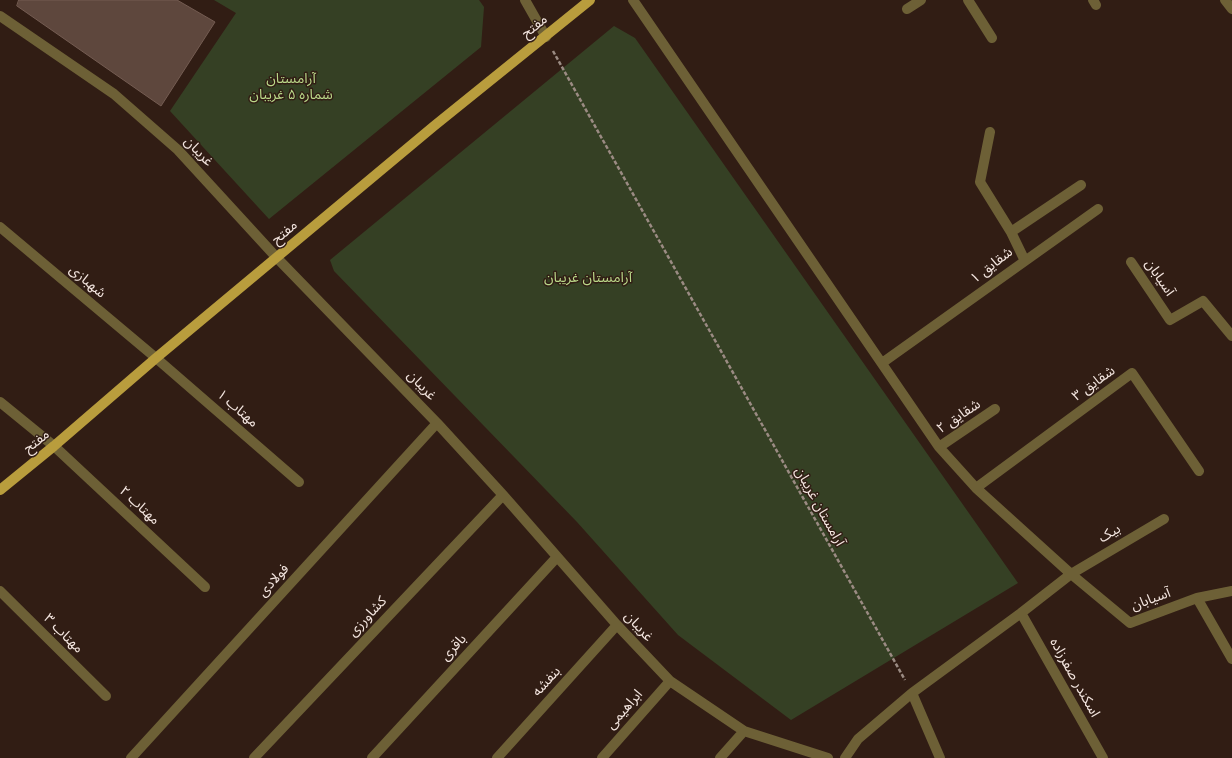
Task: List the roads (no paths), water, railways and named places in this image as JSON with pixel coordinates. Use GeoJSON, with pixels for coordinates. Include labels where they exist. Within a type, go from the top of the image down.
{"type":"FeatureCollection","features":[{"type":"Feature","properties":{"kind":"main road","name":"مفتح"},"geometry":{"type":"LineString","coordinates":[[0,490],[434,126],[590,0]]}},
{"type":"Feature","properties":{"kind":"street"},"geometry":{"type":"LineString","coordinates":[[525,0],[546,37]]}},
{"type":"Feature","properties":{"kind":"street"},"geometry":{"type":"LineString","coordinates":[[633,0],[939,447],[976,488],[1071,574]]}},
{"type":"Feature","properties":{"kind":"street"},"geometry":{"type":"LineString","coordinates":[[907,9],[921,0]]}},
{"type":"Feature","properties":{"kind":"street"},"geometry":{"type":"LineString","coordinates":[[968,0],[992,38]]}},
{"type":"Feature","properties":{"kind":"street"},"geometry":{"type":"LineString","coordinates":[[1225,0],[1232,9]]}},
{"type":"Feature","properties":{"kind":"street","name":"غریبان"},"geometry":{"type":"LineString","coordinates":[[0,16],[114,94],[178,150],[277,258],[437,423],[503,495],[617,625],[670,681],[744,731],[828,758]]}},
{"type":"Feature","properties":{"kind":"street","name":"شقایق ۱"},"geometry":{"type":"LineString","coordinates":[[882,363],[1026,260],[1011,232],[980,182],[990,132]]}},
{"type":"Feature","properties":{"kind":"street"},"geometry":{"type":"LineString","coordinates":[[1011,232],[1081,185]]}},
{"type":"Feature","properties":{"kind":"street"},"geometry":{"type":"LineString","coordinates":[[1026,260],[1098,209]]}},
{"type":"Feature","properties":{"kind":"street","name":"شهبازی"},"geometry":{"type":"LineString","coordinates":[[0,226],[156,358]]}},
{"type":"Feature","properties":{"kind":"street","name":"آسیابان"},"geometry":{"type":"LineString","coordinates":[[1131,262],[1170,320],[1203,301],[1232,336]]}},
{"type":"Feature","properties":{"kind":"street","name":"مهتاب ۱"},"geometry":{"type":"LineString","coordinates":[[156,358],[299,482]]}},
{"type":"Feature","properties":{"kind":"street","name":"شقایق ۳"},"geometry":{"type":"LineString","coordinates":[[976,488],[1132,373],[1199,471]]}},
{"type":"Feature","properties":{"kind":"street","name":"مهتاب ۲"},"geometry":{"type":"LineString","coordinates":[[0,402],[54,446],[205,587]]}},
{"type":"Feature","properties":{"kind":"street","name":"شقایق ۲"},"geometry":{"type":"LineString","coordinates":[[939,447],[995,409]]}},
{"type":"Feature","properties":{"kind":"street","name":"فولادی"},"geometry":{"type":"LineString","coordinates":[[131,758],[437,423]]}},
{"type":"Feature","properties":{"kind":"street","name":"کشاورزی"},"geometry":{"type":"LineString","coordinates":[[254,758],[503,495]]}},
{"type":"Feature","properties":{"kind":"street","name":"بیک"},"geometry":{"type":"LineString","coordinates":[[912,693],[1021,613],[1071,574],[1164,519]]}},
{"type":"Feature","properties":{"kind":"street","name":"باقری"},"geometry":{"type":"LineString","coordinates":[[372,758],[557,557]]}},
{"type":"Feature","properties":{"kind":"street","name":"آسیابان"},"geometry":{"type":"LineString","coordinates":[[1071,574],[1130,623],[1197,598],[1232,591]]}},
{"type":"Feature","properties":{"kind":"street","name":"مهتاب ۳"},"geometry":{"type":"LineString","coordinates":[[0,591],[106,696]]}},
{"type":"Feature","properties":{"kind":"street"},"geometry":{"type":"LineString","coordinates":[[1197,598],[1232,659]]}},
{"type":"Feature","properties":{"kind":"street","name":"اسکندر صفرزاده"},"geometry":{"type":"LineString","coordinates":[[1021,613],[1103,758]]}},
{"type":"Feature","properties":{"kind":"street","name":"بنفشه"},"geometry":{"type":"LineString","coordinates":[[497,758],[617,625]]}},
{"type":"Feature","properties":{"kind":"street","name":"ابراهیمی"},"geometry":{"type":"LineString","coordinates":[[602,758],[670,681]]}},
{"type":"Feature","properties":{"kind":"street"},"geometry":{"type":"LineString","coordinates":[[846,758],[858,739],[912,693],[940,758]]}},
{"type":"Feature","properties":{"kind":"street"},"geometry":{"type":"LineString","coordinates":[[720,758],[744,731]]}},
{"type":"Feature","properties":{"kind":"park label","name":"آرامستان شماره ۵ غریبان"},"geometry":{"type":"Point","coordinates":[291,88]}},
{"type":"Feature","properties":{"kind":"park label","name":"آرامستان غریبان"},"geometry":{"type":"Point","coordinates":[588,279]}}]}
